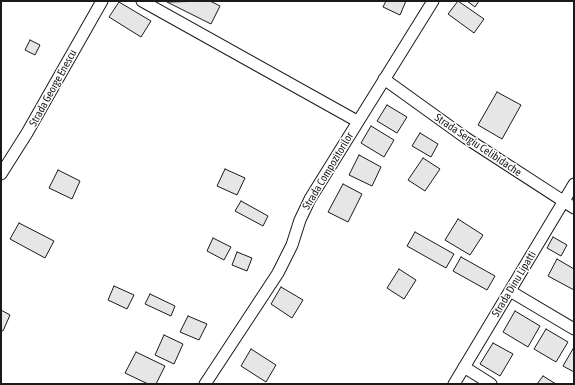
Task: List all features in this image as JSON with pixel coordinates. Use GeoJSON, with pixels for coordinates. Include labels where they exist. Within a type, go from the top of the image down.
{"type":"FeatureCollection","features":[{"type":"Feature","properties":{"kind":"street","name":"Strada George Enescu"},"geometry":{"type":"LineString","coordinates":[[1,174],[27,133],[102,1]]}},
{"type":"Feature","properties":{"kind":"street"},"geometry":{"type":"LineString","coordinates":[[142,1],[357,121]]}},
{"type":"Feature","properties":{"kind":"street","name":"Strada Compozitorilor"},"geometry":{"type":"LineString","coordinates":[[205,384],[278,273],[310,199],[357,121],[433,1]]}},
{"type":"Feature","properties":{"kind":"street","name":"Strada Sergiu Celibidache"},"geometry":{"type":"LineString","coordinates":[[384,79],[466,138],[574,208]]}},
{"type":"Feature","properties":{"kind":"street","name":"Strada Dinu Lipatti"},"geometry":{"type":"LineString","coordinates":[[454,384],[574,184]]}},
{"type":"Feature","properties":{"kind":"street"},"geometry":{"type":"LineString","coordinates":[[510,290],[574,329]]}},
{"type":"Feature","properties":{"kind":"street"},"geometry":{"type":"LineString","coordinates":[[464,367],[491,384]]}},
{"type":"Feature","properties":{"kind":"building"},"geometry":{"type":"Polygon","coordinates":[[[210,1],[220,6],[211,24],[167,2],[210,1]]]}},
{"type":"Feature","properties":{"kind":"building"},"geometry":{"type":"Polygon","coordinates":[[[386,1],[406,1],[400,15],[383,7],[386,1]]]}},
{"type":"Feature","properties":{"kind":"building"},"geometry":{"type":"Polygon","coordinates":[[[458,1],[484,19],[474,33],[448,14],[458,1]]]}},
{"type":"Feature","properties":{"kind":"building"},"geometry":{"type":"Polygon","coordinates":[[[467,1],[479,1],[475,7],[467,1]]]}},
{"type":"Feature","properties":{"kind":"building"},"geometry":{"type":"Polygon","coordinates":[[[119,2],[151,21],[141,37],[109,17],[119,2]]]}},
{"type":"Feature","properties":{"kind":"building"},"geometry":{"type":"Polygon","coordinates":[[[30,40],[40,45],[35,55],[25,50],[30,40]]]}},
{"type":"Feature","properties":{"kind":"building"},"geometry":{"type":"Polygon","coordinates":[[[497,92],[521,105],[502,139],[478,125],[497,92]]]}},
{"type":"Feature","properties":{"kind":"building"},"geometry":{"type":"Polygon","coordinates":[[[387,105],[407,117],[397,133],[377,121],[387,105]]]}},
{"type":"Feature","properties":{"kind":"building"},"geometry":{"type":"Polygon","coordinates":[[[371,126],[394,140],[384,157],[361,143],[371,126]]]}},
{"type":"Feature","properties":{"kind":"building"},"geometry":{"type":"Polygon","coordinates":[[[420,133],[438,144],[431,157],[412,146],[420,133]]]}},
{"type":"Feature","properties":{"kind":"building"},"geometry":{"type":"Polygon","coordinates":[[[359,155],[381,167],[372,186],[349,175],[359,155]]]}},
{"type":"Feature","properties":{"kind":"building"},"geometry":{"type":"Polygon","coordinates":[[[423,158],[440,169],[425,191],[408,180],[423,158]]]}},
{"type":"Feature","properties":{"kind":"building"},"geometry":{"type":"Polygon","coordinates":[[[225,169],[245,178],[237,195],[217,186],[225,169]]]}},
{"type":"Feature","properties":{"kind":"building"},"geometry":{"type":"Polygon","coordinates":[[[58,170],[80,181],[72,199],[49,188],[58,170]]]}},
{"type":"Feature","properties":{"kind":"building"},"geometry":{"type":"Polygon","coordinates":[[[343,184],[362,194],[348,222],[328,212],[343,184]]]}},
{"type":"Feature","properties":{"kind":"building"},"geometry":{"type":"Polygon","coordinates":[[[241,201],[268,216],[263,226],[235,211],[241,201]]]}},
{"type":"Feature","properties":{"kind":"building"},"geometry":{"type":"Polygon","coordinates":[[[458,219],[483,235],[470,255],[445,240],[458,219]]]}},
{"type":"Feature","properties":{"kind":"building"},"geometry":{"type":"Polygon","coordinates":[[[19,223],[54,241],[45,258],[10,239],[19,223]]]}},
{"type":"Feature","properties":{"kind":"building"},"geometry":{"type":"Polygon","coordinates":[[[415,232],[454,254],[446,268],[407,246],[415,232]]]}},
{"type":"Feature","properties":{"kind":"building"},"geometry":{"type":"Polygon","coordinates":[[[553,237],[567,245],[561,256],[547,248],[553,237]]]}},
{"type":"Feature","properties":{"kind":"building"},"geometry":{"type":"Polygon","coordinates":[[[213,238],[231,247],[224,260],[207,251],[213,238]]]}},
{"type":"Feature","properties":{"kind":"building"},"geometry":{"type":"Polygon","coordinates":[[[237,252],[252,258],[247,271],[232,265],[237,252]]]}},
{"type":"Feature","properties":{"kind":"building"},"geometry":{"type":"Polygon","coordinates":[[[461,257],[495,276],[487,290],[453,271],[461,257]]]}},
{"type":"Feature","properties":{"kind":"building"},"geometry":{"type":"Polygon","coordinates":[[[557,259],[574,269],[574,290],[548,276],[557,259]]]}},
{"type":"Feature","properties":{"kind":"building"},"geometry":{"type":"Polygon","coordinates":[[[399,269],[416,280],[404,299],[387,288],[399,269]]]}},
{"type":"Feature","properties":{"kind":"building"},"geometry":{"type":"Polygon","coordinates":[[[114,286],[134,295],[127,309],[108,300],[114,286]]]}},
{"type":"Feature","properties":{"kind":"building"},"geometry":{"type":"Polygon","coordinates":[[[281,287],[303,300],[292,318],[271,304],[281,287]]]}},
{"type":"Feature","properties":{"kind":"building"},"geometry":{"type":"Polygon","coordinates":[[[150,294],[175,306],[171,316],[145,304],[150,294]]]}},
{"type":"Feature","properties":{"kind":"building"},"geometry":{"type":"Polygon","coordinates":[[[1,310],[10,315],[3,331],[1,330],[1,310]]]}},
{"type":"Feature","properties":{"kind":"building"},"geometry":{"type":"Polygon","coordinates":[[[515,311],[540,326],[528,347],[503,332],[515,311]]]}},
{"type":"Feature","properties":{"kind":"building"},"geometry":{"type":"Polygon","coordinates":[[[188,316],[207,324],[199,340],[180,332],[188,316]]]}},
{"type":"Feature","properties":{"kind":"building"},"geometry":{"type":"Polygon","coordinates":[[[546,329],[568,342],[556,362],[534,349],[546,329]]]}},
{"type":"Feature","properties":{"kind":"building"},"geometry":{"type":"Polygon","coordinates":[[[164,335],[183,344],[174,364],[155,355],[164,335]]]}},
{"type":"Feature","properties":{"kind":"building"},"geometry":{"type":"Polygon","coordinates":[[[493,343],[513,354],[500,376],[480,364],[493,343]]]}},
{"type":"Feature","properties":{"kind":"building"},"geometry":{"type":"Polygon","coordinates":[[[574,347],[574,372],[563,366],[574,347]]]}},
{"type":"Feature","properties":{"kind":"building"},"geometry":{"type":"Polygon","coordinates":[[[251,349],[276,365],[266,382],[241,366],[251,349]]]}},
{"type":"Feature","properties":{"kind":"building"},"geometry":{"type":"Polygon","coordinates":[[[136,352],[165,366],[156,384],[148,384],[125,373],[136,352]]]}},
{"type":"Feature","properties":{"kind":"building"},"geometry":{"type":"Polygon","coordinates":[[[543,376],[556,384],[537,384],[543,376]]]}}]}
